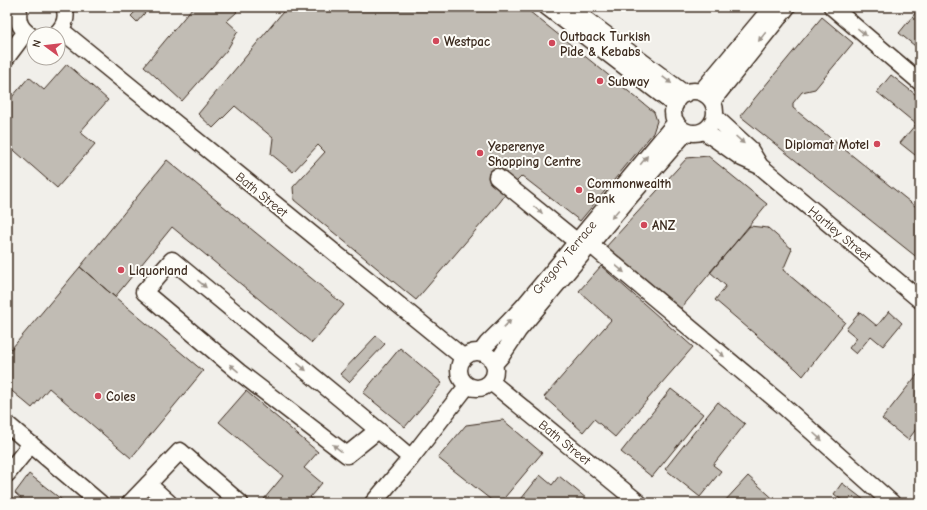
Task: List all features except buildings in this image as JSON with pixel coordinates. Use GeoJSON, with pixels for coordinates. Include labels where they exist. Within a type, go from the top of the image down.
{"type":"FeatureCollection","features":[{"type":"Feature","properties":{"kind":"street"},"geometry":{"type":"LineString","coordinates":[[19,7],[17,16],[19,25],[26,32]]}},
{"type":"Feature","properties":{"kind":"street"},"geometry":{"type":"LineString","coordinates":[[62,26],[65,21],[66,11],[64,7]]}},
{"type":"Feature","properties":{"kind":"street"},"geometry":{"type":"LineString","coordinates":[[547,7],[680,99]]}},
{"type":"Feature","properties":{"kind":"street"},"geometry":{"type":"LineString","coordinates":[[569,7],[680,99]]}},
{"type":"Feature","properties":{"kind":"street"},"geometry":{"type":"LineString","coordinates":[[706,96],[772,7]]}},
{"type":"Feature","properties":{"kind":"street"},"geometry":{"type":"LineString","coordinates":[[706,96],[787,7]]}},
{"type":"Feature","properties":{"kind":"street"},"geometry":{"type":"LineString","coordinates":[[832,7],[920,82]]}},
{"type":"Feature","properties":{"kind":"street","name":"Bath Street"},"geometry":{"type":"LineString","coordinates":[[66,38],[464,358]]}},
{"type":"Feature","properties":{"kind":"street"},"geometry":{"type":"LineString","coordinates":[[7,56],[26,39]]}},
{"type":"Feature","properties":{"kind":"street"},"geometry":{"type":"LineString","coordinates":[[696,91],[706,96],[714,106],[715,117],[713,123],[704,131],[699,133],[692,133],[681,127],[674,116],[674,111],[680,99],[696,91]]}},
{"type":"Feature","properties":{"kind":"street","name":"Hartley Street"},"geometry":{"type":"LineString","coordinates":[[715,117],[749,148],[760,166]]}},
{"type":"Feature","properties":{"kind":"street","name":"Gregory Terrace"},"geometry":{"type":"LineString","coordinates":[[481,352],[508,323],[577,239],[628,199],[681,127]]}},
{"type":"Feature","properties":{"kind":"street","name":"Hartley Street"},"geometry":{"type":"LineString","coordinates":[[704,131],[742,158],[760,166],[920,300]]}},
{"type":"Feature","properties":{"kind":"street"},"geometry":{"type":"LineString","coordinates":[[497,177],[577,239],[781,404],[892,503]]}},
{"type":"Feature","properties":{"kind":"street","name":"Gregory Terrace"},"geometry":{"type":"LineString","coordinates":[[494,364],[518,331],[577,239]]}},
{"type":"Feature","properties":{"kind":"street"},"geometry":{"type":"LineString","coordinates":[[378,430],[347,455],[240,372],[144,292],[172,260],[378,430],[411,458]]}},
{"type":"Feature","properties":{"kind":"street"},"geometry":{"type":"LineString","coordinates":[[481,352],[491,359],[495,370],[491,382],[480,388],[468,386],[463,382],[459,370],[460,363],[464,358],[469,354],[481,352]]}},
{"type":"Feature","properties":{"kind":"street","name":"Bath Street"},"geometry":{"type":"LineString","coordinates":[[491,382],[639,503]]}},
{"type":"Feature","properties":{"kind":"street"},"geometry":{"type":"LineString","coordinates":[[373,503],[468,386]]}},
{"type":"Feature","properties":{"kind":"street"},"geometry":{"type":"LineString","coordinates":[[7,424],[100,503]]}},
{"type":"Feature","properties":{"kind":"street"},"geometry":{"type":"LineString","coordinates":[[7,474],[31,444]]}},
{"type":"Feature","properties":{"kind":"street"},"geometry":{"type":"LineString","coordinates":[[130,503],[180,450],[240,503]]}},
{"type":"Feature","properties":{"kind":"street"},"geometry":{"type":"LineString","coordinates":[[148,484],[169,503]]}},
{"type":"Feature","properties":{"kind":"place","name":"Westpac"},"geometry":{"type":"Point","coordinates":[436,41]}},
{"type":"Feature","properties":{"kind":"place","name":"Outback Turkish Pide & Kebabs"},"geometry":{"type":"Point","coordinates":[552,43]}},
{"type":"Feature","properties":{"kind":"place","name":"Subway"},"geometry":{"type":"Point","coordinates":[600,81]}},
{"type":"Feature","properties":{"kind":"place","name":"Diplomat Motel"},"geometry":{"type":"Point","coordinates":[877,144]}},
{"type":"Feature","properties":{"kind":"place","name":"Yeperenye Shopping Centre"},"geometry":{"type":"Point","coordinates":[480,153]}},
{"type":"Feature","properties":{"kind":"place","name":"Commonwealth Bank"},"geometry":{"type":"Point","coordinates":[579,190]}},
{"type":"Feature","properties":{"kind":"place","name":"ANZ"},"geometry":{"type":"Point","coordinates":[644,225]}},
{"type":"Feature","properties":{"kind":"place","name":"Liquorland"},"geometry":{"type":"Point","coordinates":[121,270]}},
{"type":"Feature","properties":{"kind":"place","name":"Coles"},"geometry":{"type":"Point","coordinates":[98,396]}}]}
